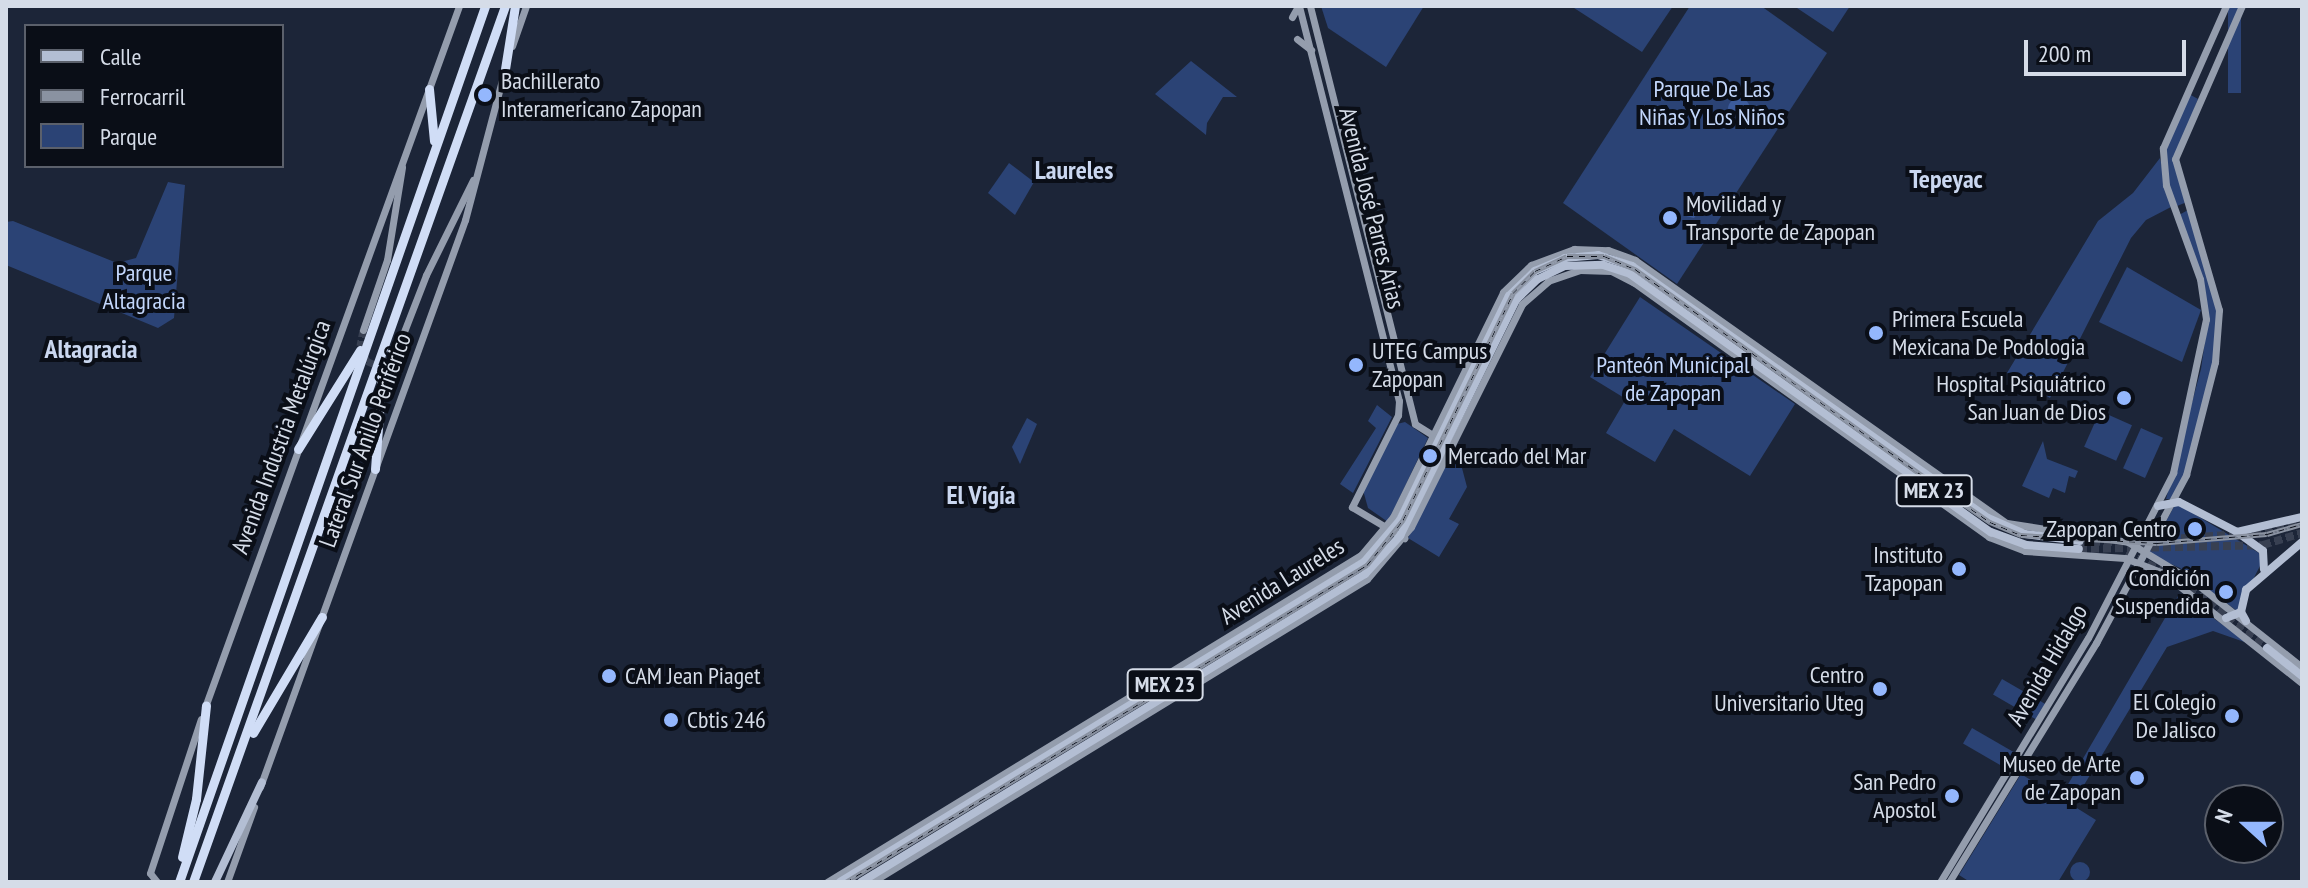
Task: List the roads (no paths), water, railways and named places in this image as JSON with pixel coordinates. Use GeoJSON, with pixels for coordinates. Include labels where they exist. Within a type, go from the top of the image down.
{"type":"FeatureCollection","features":[{"type":"Feature","properties":{"kind":"highway"},"geometry":{"type":"LineString","coordinates":[[178,882],[365,333],[485,6]]}},
{"type":"Feature","properties":{"kind":"highway"},"geometry":{"type":"LineString","coordinates":[[201,862],[505,6]]}},
{"type":"Feature","properties":{"kind":"highway"},"geometry":{"type":"LineString","coordinates":[[505,69],[515,6]]}},
{"type":"Feature","properties":{"kind":"highway"},"geometry":{"type":"LineString","coordinates":[[429,89],[433,153]]}},
{"type":"Feature","properties":{"kind":"highway"},"geometry":{"type":"LineString","coordinates":[[298,449],[365,333]]}},
{"type":"Feature","properties":{"kind":"highway"},"geometry":{"type":"LineString","coordinates":[[375,469],[383,348]]}},
{"type":"Feature","properties":{"kind":"highway"},"geometry":{"type":"LineString","coordinates":[[193,882],[261,713],[322,617]]}},
{"type":"Feature","properties":{"kind":"highway"},"geometry":{"type":"LineString","coordinates":[[178,882],[196,799],[206,706]]}},
{"type":"Feature","properties":{"kind":"main road","name":"Avenida Industria Metalúrgica"},"geometry":{"type":"LineString","coordinates":[[157,882],[150,873],[206,706],[459,6]]}},
{"type":"Feature","properties":{"kind":"main road","name":"Lateral Sur Anillo Periférico"},"geometry":{"type":"LineString","coordinates":[[227,882],[482,165],[505,69],[526,6]]}},
{"type":"Feature","properties":{"kind":"main road"},"geometry":{"type":"LineString","coordinates":[[1292,17],[1299,6]]}},
{"type":"Feature","properties":{"kind":"main road","name":"Avenida José Parres Arias"},"geometry":{"type":"LineString","coordinates":[[1299,6],[1399,401],[1398,415],[1354,504],[1396,533]]}},
{"type":"Feature","properties":{"kind":"main road","name":"Avenida José Parres Arias"},"geometry":{"type":"LineString","coordinates":[[1309,6],[1415,424],[1443,441]]}},
{"type":"Feature","properties":{"kind":"main road","name":"Avenida Hidalgo"},"geometry":{"type":"LineString","coordinates":[[1940,882],[2131,559],[2158,506],[2186,421],[2206,319],[2200,279],[2166,185],[2163,148],[2226,6]]}},
{"type":"Feature","properties":{"kind":"main road","name":"Avenida Hidalgo"},"geometry":{"type":"LineString","coordinates":[[1949,882],[2142,559],[2175,501],[2190,462],[2219,329],[2215,287],[2176,169],[2176,151],[2242,6]]}},
{"type":"Feature","properties":{"kind":"main road"},"geometry":{"type":"LineString","coordinates":[[1297,39],[1312,50]]}},
{"type":"Feature","properties":{"kind":"main road"},"geometry":{"type":"LineString","coordinates":[[1316,66],[1333,91]]}},
{"type":"Feature","properties":{"kind":"main road"},"geometry":{"type":"LineString","coordinates":[[365,333],[387,260],[401,161]]}},
{"type":"Feature","properties":{"kind":"main road"},"geometry":{"type":"LineString","coordinates":[[393,360],[426,275],[482,165]]}},
{"type":"Feature","properties":{"kind":"main road","name":"Avenida Laureles"},"geometry":{"type":"LineString","coordinates":[[1443,441],[1503,292],[1531,265],[1563,251],[1599,248],[1635,260],[2007,523],[2125,540],[2142,559]]}},
{"type":"Feature","properties":{"kind":"main road","name":"Avenida Laureles"},"geometry":{"type":"LineString","coordinates":[[861,882],[1359,579],[1396,533],[1443,441],[1509,296],[1535,271],[1565,258],[1598,255],[1625,263],[1988,518],[2025,534],[2079,545],[2026,545],[1991,532],[1610,266],[1580,263],[1545,274],[1513,305],[1396,533],[1352,590],[872,882]]}},
{"type":"Feature","properties":{"kind":"main road","name":"Avenida Laureles"},"geometry":{"type":"LineString","coordinates":[[1690,320],[1989,537],[2025,551],[2142,559]]}},
{"type":"Feature","properties":{"kind":"main road"},"geometry":{"type":"LineString","coordinates":[[1756,345],[1761,357]]}},
{"type":"Feature","properties":{"kind":"main road"},"geometry":{"type":"LineString","coordinates":[[2158,506],[2175,501],[2237,532],[2263,551],[2264,570]]}},
{"type":"Feature","properties":{"kind":"main road"},"geometry":{"type":"LineString","coordinates":[[2237,532],[2302,517]]}},
{"type":"Feature","properties":{"kind":"main road","name":"Avenida Laureles"},"geometry":{"type":"LineString","coordinates":[[827,882],[1396,533]]}},
{"type":"Feature","properties":{"kind":"main road","name":"Avenida Laureles"},"geometry":{"type":"LineString","coordinates":[[840,882],[1354,570],[1396,533]]}},
{"type":"Feature","properties":{"kind":"main road"},"geometry":{"type":"LineString","coordinates":[[2237,617],[2243,595],[2264,570],[2302,542]]}},
{"type":"Feature","properties":{"kind":"main road"},"geometry":{"type":"LineString","coordinates":[[2142,559],[2237,617],[2302,667]]}},
{"type":"Feature","properties":{"kind":"main road"},"geometry":{"type":"LineString","coordinates":[[2237,617],[2302,683]]}},
{"type":"Feature","properties":{"kind":"main road"},"geometry":{"type":"LineString","coordinates":[[2267,648],[2302,676]]}},
{"type":"Feature","properties":{"kind":"main road"},"geometry":{"type":"LineString","coordinates":[[215,882],[262,782]]}},
{"type":"Feature","properties":{"kind":"tunnel"},"geometry":{"type":"LineString","coordinates":[[363,330],[360,346],[367,361],[381,367],[393,360]]}},
{"type":"Feature","properties":{"kind":"tunnel"},"geometry":{"type":"LineString","coordinates":[[2133,542],[2253,533],[2302,520]]}},
{"type":"Feature","properties":{"kind":"tunnel"},"geometry":{"type":"LineString","coordinates":[[2079,549],[2263,545],[2302,533]]}},
{"type":"Feature","properties":{"kind":"tunnel"},"geometry":{"type":"LineString","coordinates":[[2080,541],[2112,542]]}},
{"type":"Feature","properties":{"kind":"tunnel"},"geometry":{"type":"LineString","coordinates":[[2126,553],[2180,580],[2267,648]]}},
{"type":"Feature","properties":{"kind":"railway"},"geometry":{"type":"LineString","coordinates":[[846,882],[1367,565],[1403,520],[1513,293],[1535,271],[1567,256],[1604,256],[1635,269],[1990,522],[2021,535],[2157,543],[2267,534],[2302,524]]}},
{"type":"Feature","properties":{"kind":"place","name":"Bachillerato Interamericano Zapopan"},"geometry":{"type":"Point","coordinates":[485,95]}},
{"type":"Feature","properties":{"kind":"place","name":"Movilidad y Transporte de Zapopan"},"geometry":{"type":"Point","coordinates":[1670,218]}},
{"type":"Feature","properties":{"kind":"place","name":"Primera Escuela Mexicana De Podologia"},"geometry":{"type":"Point","coordinates":[1876,333]}},
{"type":"Feature","properties":{"kind":"place","name":"UTEG Campus Zapopan"},"geometry":{"type":"Point","coordinates":[1356,365]}},
{"type":"Feature","properties":{"kind":"place","name":"Hospital Psiquiátrico San Juan de Dios"},"geometry":{"type":"Point","coordinates":[2124,398]}},
{"type":"Feature","properties":{"kind":"place","name":"Mercado del Mar"},"geometry":{"type":"Point","coordinates":[1430,456]}},
{"type":"Feature","properties":{"kind":"place","name":"Zapopan Centro"},"geometry":{"type":"Point","coordinates":[2195,529]}},
{"type":"Feature","properties":{"kind":"place","name":"Instituto Tzapopan"},"geometry":{"type":"Point","coordinates":[1959,569]}},
{"type":"Feature","properties":{"kind":"place","name":"Condición Suspendida"},"geometry":{"type":"Point","coordinates":[2226,592]}},
{"type":"Feature","properties":{"kind":"place","name":"CAM Jean Piaget"},"geometry":{"type":"Point","coordinates":[609,676]}},
{"type":"Feature","properties":{"kind":"place","name":"Centro Universitario Uteg"},"geometry":{"type":"Point","coordinates":[1880,689]}},
{"type":"Feature","properties":{"kind":"place","name":"El Colegio De Jalisco"},"geometry":{"type":"Point","coordinates":[2232,716]}},
{"type":"Feature","properties":{"kind":"place","name":"Cbtis 246"},"geometry":{"type":"Point","coordinates":[671,720]}},
{"type":"Feature","properties":{"kind":"place","name":"Museo de Arte de Zapopan"},"geometry":{"type":"Point","coordinates":[2137,778]}},
{"type":"Feature","properties":{"kind":"place","name":"San Pedro Apostol"},"geometry":{"type":"Point","coordinates":[1952,796]}},
{"type":"Feature","properties":{"kind":"district","name":"Laureles"},"geometry":{"type":"Point","coordinates":[1074,170]}},
{"type":"Feature","properties":{"kind":"district","name":"Tepeyac"},"geometry":{"type":"Point","coordinates":[1946,179]}},
{"type":"Feature","properties":{"kind":"district","name":"Altagracia"},"geometry":{"type":"Point","coordinates":[91,349]}},
{"type":"Feature","properties":{"kind":"district","name":"El Vigía"},"geometry":{"type":"Point","coordinates":[981,495]}},
{"type":"Feature","properties":{"kind":"park label","name":"Parque De Las Niñas Y Los Niños"},"geometry":{"type":"Point","coordinates":[1712,103]}},
{"type":"Feature","properties":{"kind":"park label","name":"Parque Altagracia"},"geometry":{"type":"Point","coordinates":[144,287]}},
{"type":"Feature","properties":{"kind":"park label","name":"Panteón Municipal de Zapopan"},"geometry":{"type":"Point","coordinates":[1673,379]}}]}
